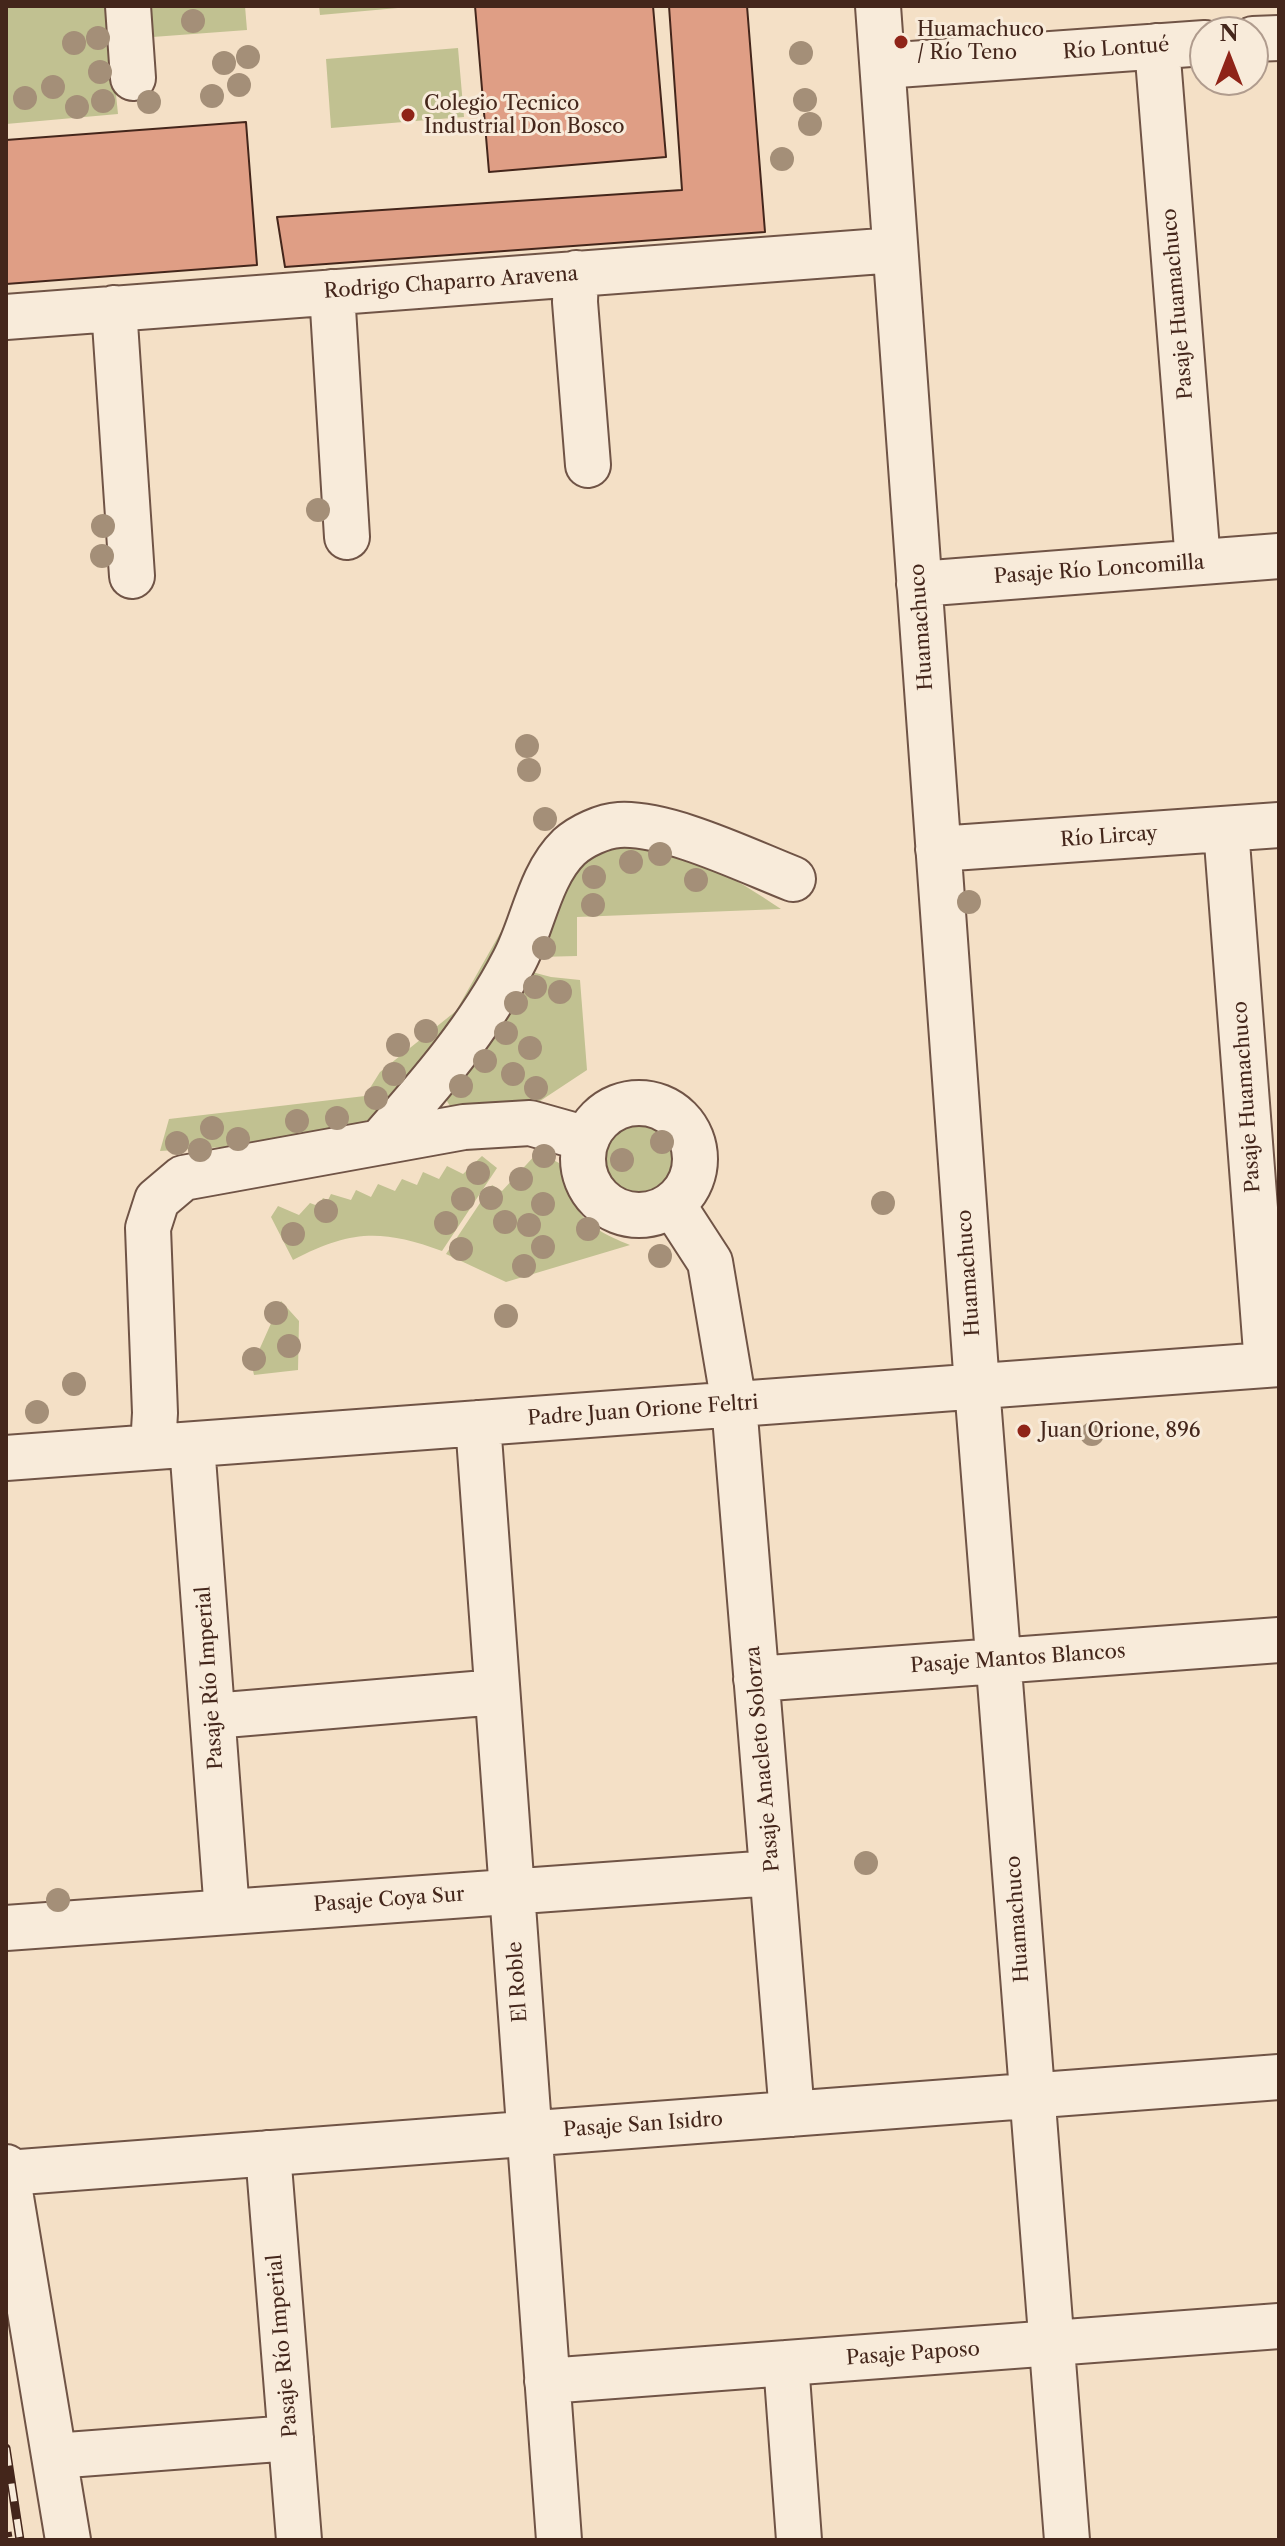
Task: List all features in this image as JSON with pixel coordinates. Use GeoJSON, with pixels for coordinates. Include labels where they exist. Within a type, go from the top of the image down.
{"type":"FeatureCollection","features":[{"type":"Feature","properties":{"kind":"street"},"geometry":{"type":"LineString","coordinates":[[128,6],[133,78]]}},
{"type":"Feature","properties":{"kind":"street","name":"Huamachuco"},"geometry":{"type":"LineString","coordinates":[[878,6],[977,1386],[1067,2540]]}},
{"type":"Feature","properties":{"kind":"street","name":"Río Lontué"},"geometry":{"type":"LineString","coordinates":[[883,66],[1189,44]]}},
{"type":"Feature","properties":{"kind":"street","name":"Pasaje Huamachuco"},"geometry":{"type":"LineString","coordinates":[[1157,46],[1198,562]]}},
{"type":"Feature","properties":{"kind":"street","name":"Rodrigo Chaparro Aravena"},"geometry":{"type":"LineString","coordinates":[[6,317],[895,250]]}},
{"type":"Feature","properties":{"kind":"street"},"geometry":{"type":"LineString","coordinates":[[576,273],[575,302],[588,465]]}},
{"type":"Feature","properties":{"kind":"street"},"geometry":{"type":"LineString","coordinates":[[332,292],[347,537]]}},
{"type":"Feature","properties":{"kind":"street"},"geometry":{"type":"LineString","coordinates":[[114,308],[132,576]]}},
{"type":"Feature","properties":{"kind":"street","name":"Pasaje Río Loncomilla"},"geometry":{"type":"LineString","coordinates":[[919,584],[1279,556]]}},
{"type":"Feature","properties":{"kind":"street"},"geometry":{"type":"LineString","coordinates":[[380,1142],[443,1070],[481,1017],[516,959],[546,881],[569,846],[594,832],[619,825],[652,829],[692,840],[793,879]]}},
{"type":"Feature","properties":{"kind":"street","name":"Río Lircay"},"geometry":{"type":"LineString","coordinates":[[938,849],[1279,825]]}},
{"type":"Feature","properties":{"kind":"street","name":"Pasaje Huamachuco"},"geometry":{"type":"LineString","coordinates":[[1226,829],[1273,1365]]}},
{"type":"Feature","properties":{"kind":"street"},"geometry":{"type":"LineString","coordinates":[[643,1103],[674,1115],[686,1128],[693,1143],[693,1177],[673,1205],[656,1213],[638,1215],[620,1212],[604,1203],[591,1190],[583,1155],[596,1123],[609,1112],[625,1105],[643,1103]]}},
{"type":"Feature","properties":{"kind":"street","name":"Pasaje Río Imperial"},"geometry":{"type":"LineString","coordinates":[[227,1912],[213,1716],[172,1446],[155,1413],[148,1228],[157,1200],[183,1178],[464,1127],[530,1123],[587,1139]]}},
{"type":"Feature","properties":{"kind":"street","name":"Pasaje Anacleto Solorza"},"geometry":{"type":"LineString","coordinates":[[673,1205],[710,1262],[734,1404],[792,2114]]}},
{"type":"Feature","properties":{"kind":"street","name":"Padre Juan Orione Feltri"},"geometry":{"type":"LineString","coordinates":[[6,1458],[1273,1365]]}},
{"type":"Feature","properties":{"kind":"street","name":"El Roble"},"geometry":{"type":"LineString","coordinates":[[478,1423],[559,2540]]}},
{"type":"Feature","properties":{"kind":"street","name":"Pasaje Mantos Blancos"},"geometry":{"type":"LineString","coordinates":[[756,1679],[1279,1639]]}},
{"type":"Feature","properties":{"kind":"street"},"geometry":{"type":"LineString","coordinates":[[213,1716],[497,1692]]}},
{"type":"Feature","properties":{"kind":"street","name":"Pasaje Coya Sur"},"geometry":{"type":"LineString","coordinates":[[6,1928],[772,1873]]}},
{"type":"Feature","properties":{"kind":"street","name":"Pasaje San Isidro"},"geometry":{"type":"LineString","coordinates":[[6,2170],[1279,2077]]}},
{"type":"Feature","properties":{"kind":"street","name":"Pasaje Río Imperial"},"geometry":{"type":"LineString","coordinates":[[268,2153],[299,2540]]}},
{"type":"Feature","properties":{"kind":"street"},"geometry":{"type":"LineString","coordinates":[[6,2170],[68,2540]]}},
{"type":"Feature","properties":{"kind":"street","name":"Pasaje Paposo"},"geometry":{"type":"LineString","coordinates":[[547,2381],[1279,2326]]}},
{"type":"Feature","properties":{"kind":"street"},"geometry":{"type":"LineString","coordinates":[[786,2363],[799,2540]]}},
{"type":"Feature","properties":{"kind":"street"},"geometry":{"type":"LineString","coordinates":[[54,2456],[291,2438]]}},
{"type":"Feature","properties":{"kind":"green space"},"geometry":{"type":"Polygon","coordinates":[[[6,6],[107,6],[118,114],[6,124],[6,6]]]}},
{"type":"Feature","properties":{"kind":"green space"},"geometry":{"type":"Polygon","coordinates":[[[136,6],[245,6],[247,30],[139,38],[136,6]]]}},
{"type":"Feature","properties":{"kind":"green space"},"geometry":{"type":"Polygon","coordinates":[[[319,6],[420,6],[320,15],[319,6]]]}},
{"type":"Feature","properties":{"kind":"green space"},"geometry":{"type":"Polygon","coordinates":[[[458,48],[464,117],[331,128],[326,59],[458,48]]]}},
{"type":"Feature","properties":{"kind":"green space"},"geometry":{"type":"Polygon","coordinates":[[[621,843],[663,849],[705,864],[781,909],[577,917],[577,956],[538,957],[558,903],[572,879],[592,857],[621,843]]]}},
{"type":"Feature","properties":{"kind":"green space"},"geometry":{"type":"Polygon","coordinates":[[[507,921],[521,927],[395,1109],[335,1140],[160,1151],[169,1119],[365,1096],[380,1072],[456,1011],[507,921]]]}},
{"type":"Feature","properties":{"kind":"green space"},"geometry":{"type":"Polygon","coordinates":[[[528,971],[580,980],[587,1070],[531,1107],[455,1114],[445,1098],[528,971]]]}},
{"type":"Feature","properties":{"kind":"green space"},"geometry":{"type":"Polygon","coordinates":[[[639,1118],[656,1121],[670,1130],[679,1144],[682,1161],[679,1178],[670,1192],[656,1201],[639,1204],[622,1201],[608,1192],[599,1178],[596,1161],[599,1144],[608,1130],[622,1121],[639,1118]]]}},
{"type":"Feature","properties":{"kind":"green space"},"geometry":{"type":"Polygon","coordinates":[[[538,1152],[559,1163],[570,1194],[589,1223],[630,1245],[506,1282],[446,1254],[492,1185],[502,1191],[538,1152]]]}},
{"type":"Feature","properties":{"kind":"green space"},"geometry":{"type":"Polygon","coordinates":[[[482,1156],[497,1168],[442,1251],[401,1239],[366,1236],[332,1243],[293,1260],[271,1217],[278,1206],[299,1215],[310,1203],[318,1206],[323,1198],[328,1200],[331,1194],[351,1200],[356,1190],[371,1197],[378,1184],[395,1191],[402,1179],[417,1185],[423,1172],[439,1179],[447,1166],[463,1174],[482,1156]]]}},
{"type":"Feature","properties":{"kind":"green space"},"geometry":{"type":"Polygon","coordinates":[[[281,1301],[299,1321],[298,1370],[254,1375],[252,1366],[281,1301]]]}},
{"type":"Feature","properties":{"kind":"building"},"geometry":{"type":"Polygon","coordinates":[[[475,6],[653,6],[666,157],[489,172],[475,6]]]}},
{"type":"Feature","properties":{"kind":"building"},"geometry":{"type":"Polygon","coordinates":[[[669,6],[747,6],[765,232],[285,267],[277,217],[682,190],[669,6]]]}},
{"type":"Feature","properties":{"kind":"building"},"geometry":{"type":"Polygon","coordinates":[[[246,122],[257,265],[6,284],[6,140],[246,122]]]}},
{"type":"Feature","properties":{"kind":"railway"},"geometry":{"type":"LineString","coordinates":[[6,2448],[20,2540]]}},
{"type":"Feature","properties":{"kind":"place","name":"Huamachuco / Río Teno"},"geometry":{"type":"Point","coordinates":[901,42]}},
{"type":"Feature","properties":{"kind":"place","name":"Colegio Tecnico Industrial Don Bosco"},"geometry":{"type":"Point","coordinates":[408,115]}},
{"type":"Feature","properties":{"kind":"place","name":"Juan Orione, 896"},"geometry":{"type":"Point","coordinates":[1024,1431]}}]}
